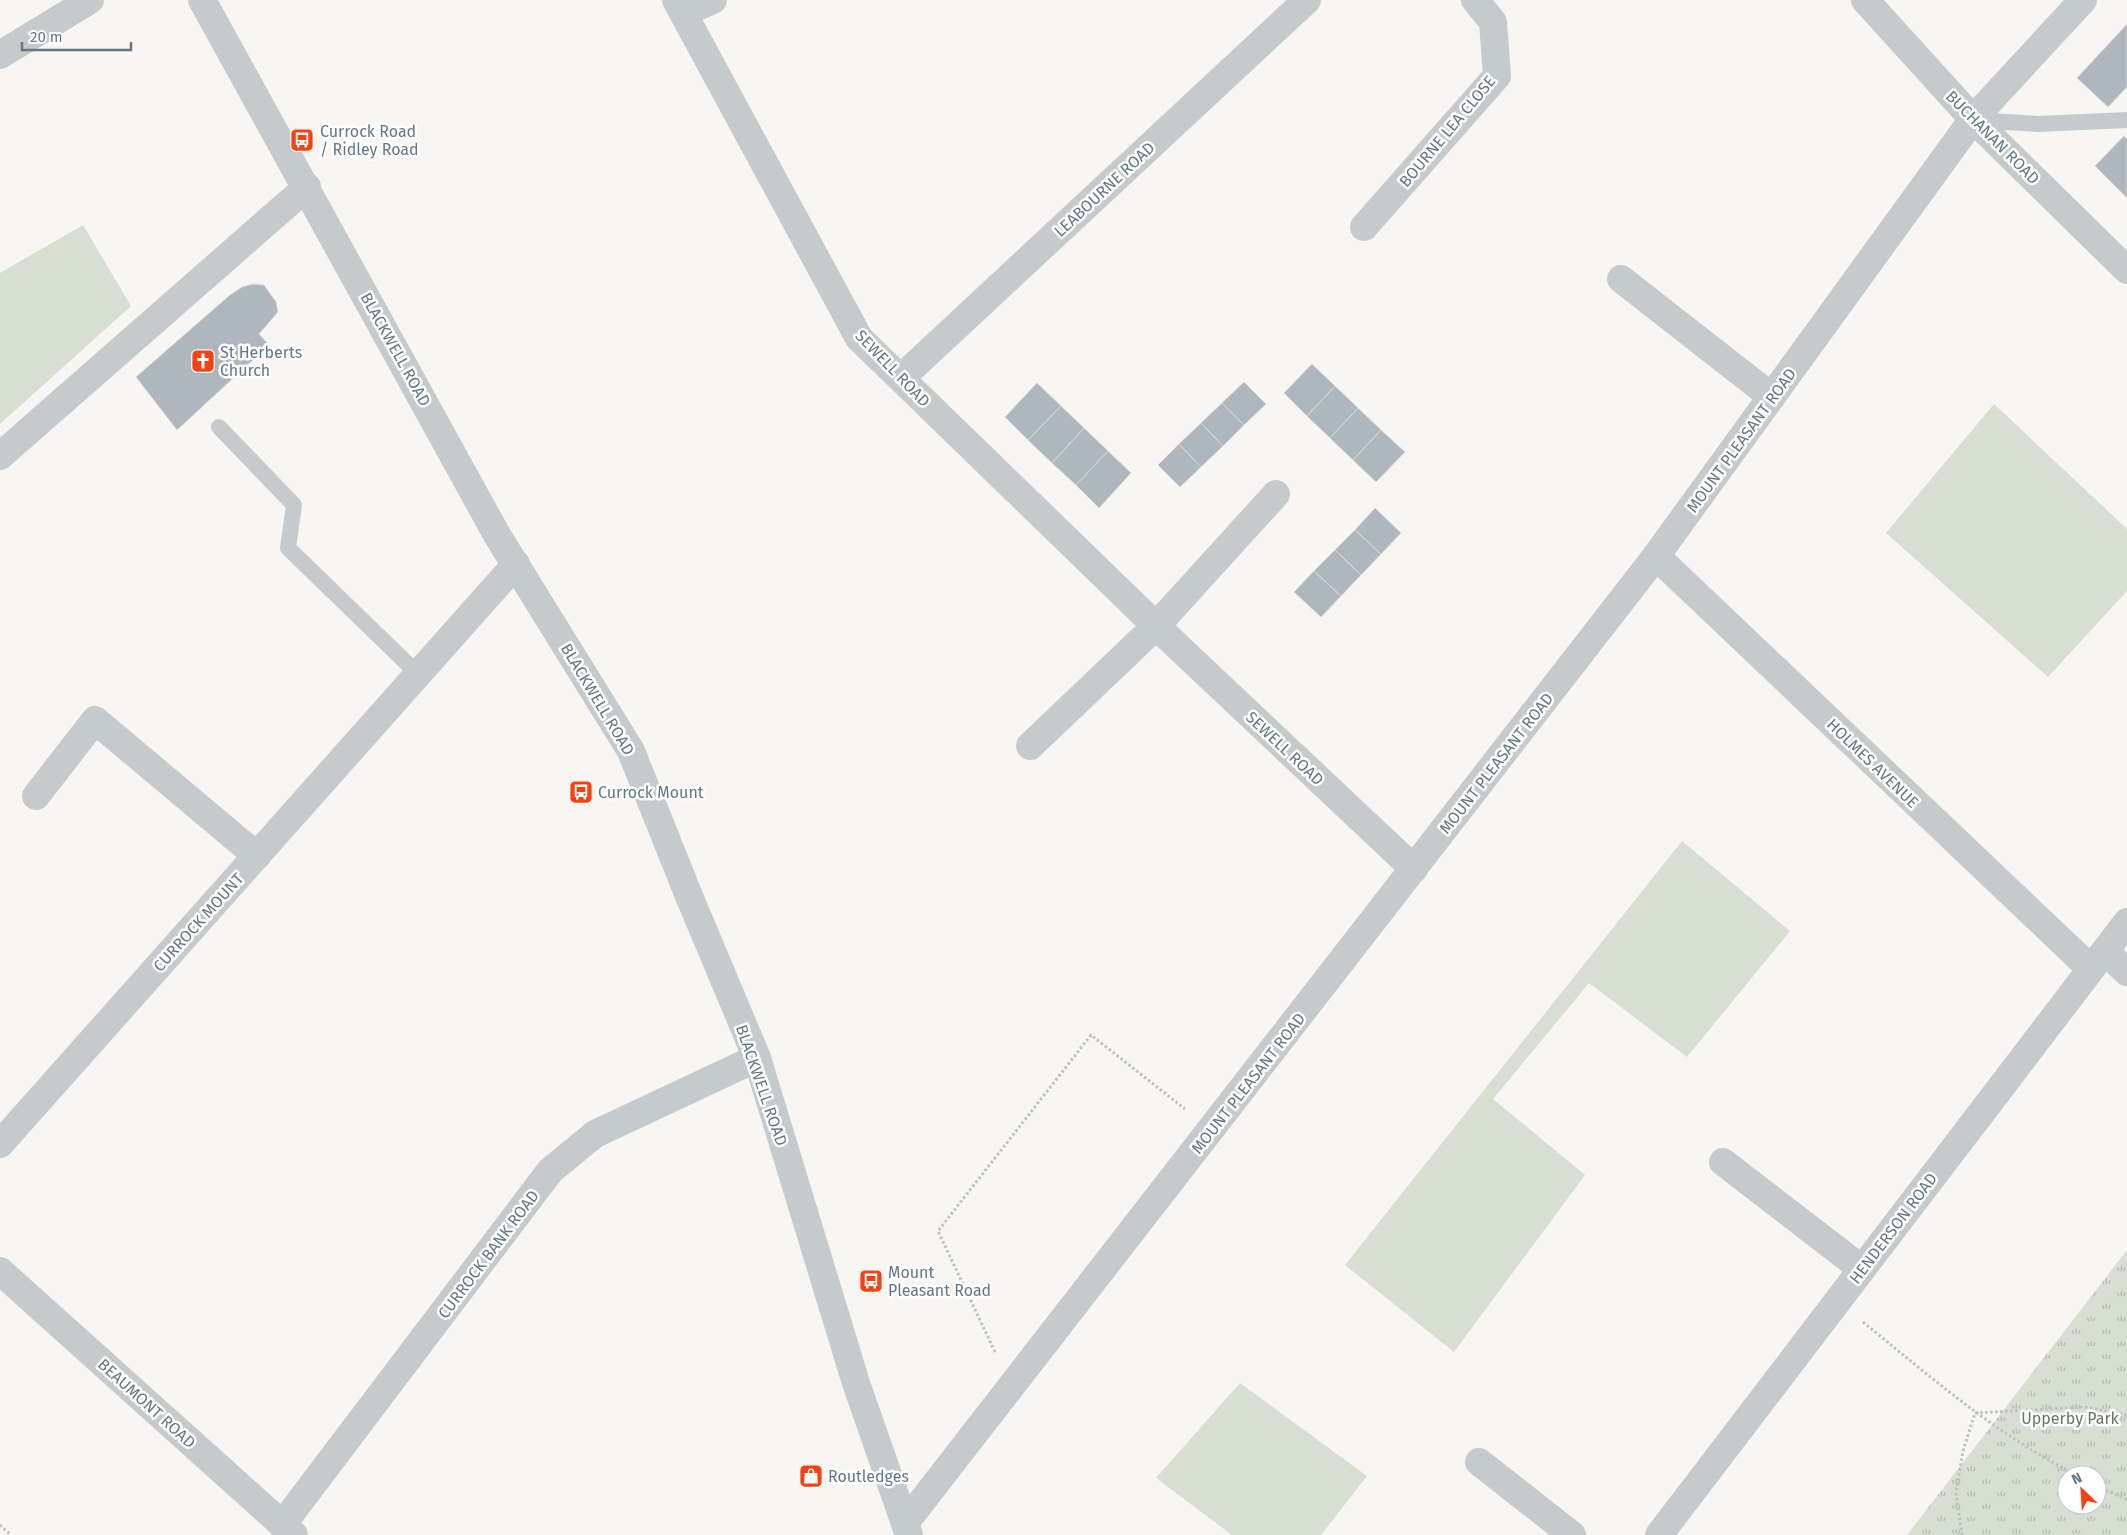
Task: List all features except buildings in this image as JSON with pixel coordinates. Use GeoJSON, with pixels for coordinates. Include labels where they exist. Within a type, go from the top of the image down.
{"type":"FeatureCollection","features":[{"type":"Feature","properties":{"kind":"street"},"geometry":{"type":"LineString","coordinates":[[0,55],[90,0]]}},
{"type":"Feature","properties":{"kind":"street","name":"BLACKWELL ROAD"},"geometry":{"type":"LineString","coordinates":[[202,0],[516,564],[631,750],[689,896],[757,1058],[856,1383],[907,1529]]}},
{"type":"Feature","properties":{"kind":"street"},"geometry":{"type":"LineString","coordinates":[[680,7],[713,0]]}},
{"type":"Feature","properties":{"kind":"street","name":"LEABOURNE ROAD"},"geometry":{"type":"LineString","coordinates":[[901,378],[1307,0]]}},
{"type":"Feature","properties":{"kind":"street","name":"BOURNE LEA CLOSE"},"geometry":{"type":"LineString","coordinates":[[1364,227],[1497,76],[1493,22],[1475,0]]}},
{"type":"Feature","properties":{"kind":"street","name":"BUCHANAN ROAD"},"geometry":{"type":"LineString","coordinates":[[1864,0],[1973,119],[2127,270]]}},
{"type":"Feature","properties":{"kind":"street","name":"MOUNT PLEASANT ROAD"},"geometry":{"type":"LineString","coordinates":[[907,1529],[1012,1386],[1656,556],[1973,119],[2083,0]]}},
{"type":"Feature","properties":{"kind":"street","name":"SEWELL ROAD"},"geometry":{"type":"LineString","coordinates":[[680,7],[859,338],[1156,626],[1414,870]]}},
{"type":"Feature","properties":{"kind":"street"},"geometry":{"type":"LineString","coordinates":[[0,456],[306,187]]}},
{"type":"Feature","properties":{"kind":"street"},"geometry":{"type":"LineString","coordinates":[[1621,278],[1772,397]]}},
{"type":"Feature","properties":{"kind":"street"},"geometry":{"type":"LineString","coordinates":[[1030,746],[1156,626],[1276,494]]}},
{"type":"Feature","properties":{"kind":"street","name":"HOLMES AVENUE"},"geometry":{"type":"LineString","coordinates":[[1656,556],[2098,960],[2127,972]]}},
{"type":"Feature","properties":{"kind":"street","name":"CURROCK MOUNT"},"geometry":{"type":"LineString","coordinates":[[0,1144],[516,564]]}},
{"type":"Feature","properties":{"kind":"street"},"geometry":{"type":"LineString","coordinates":[[36,796],[95,720],[257,856]]}},
{"type":"Feature","properties":{"kind":"street","name":"HENDERSON ROAD"},"geometry":{"type":"LineString","coordinates":[[1659,1535],[2127,922]]}},
{"type":"Feature","properties":{"kind":"street","name":"CURROCK BANK ROAD"},"geometry":{"type":"LineString","coordinates":[[288,1530],[550,1171],[595,1134],[757,1058]]}},
{"type":"Feature","properties":{"kind":"street"},"geometry":{"type":"LineString","coordinates":[[1723,1162],[1862,1269]]}},
{"type":"Feature","properties":{"kind":"street","name":"BEAUMONT ROAD"},"geometry":{"type":"LineString","coordinates":[[0,1270],[288,1530]]}},
{"type":"Feature","properties":{"kind":"street"},"geometry":{"type":"LineString","coordinates":[[1479,1462],[1572,1535]]}},
{"type":"Feature","properties":{"kind":"lane"},"geometry":{"type":"LineString","coordinates":[[1973,119],[2038,124],[2127,120]]}},
{"type":"Feature","properties":{"kind":"lane"},"geometry":{"type":"LineString","coordinates":[[219,428],[294,505],[288,548],[418,674]]}},
{"type":"Feature","properties":{"kind":"path"},"geometry":{"type":"LineString","coordinates":[[1012,1386],[938,1231],[1091,1035],[1212,1130]]}},
{"type":"Feature","properties":{"kind":"path"},"geometry":{"type":"LineString","coordinates":[[1837,1301],[1975,1414],[2035,1454],[2057,1465]]}},
{"type":"Feature","properties":{"kind":"path"},"geometry":{"type":"LineString","coordinates":[[1975,1414],[2085,1407],[2127,1414]]}},
{"type":"Feature","properties":{"kind":"path"},"geometry":{"type":"LineString","coordinates":[[1962,1535],[1956,1493],[1963,1451],[1975,1414]]}},
{"type":"Feature","properties":{"kind":"path"},"geometry":{"type":"LineString","coordinates":[[2107,1491],[2127,1500]]}},
{"type":"Feature","properties":{"kind":"path"},"geometry":{"type":"LineString","coordinates":[[0,1525],[11,1535]]}},
{"type":"Feature","properties":{"kind":"green space"},"geometry":{"type":"Polygon","coordinates":[[[83,225],[131,306],[0,424],[0,273],[83,225]]]}},
{"type":"Feature","properties":{"kind":"green space"},"geometry":{"type":"Polygon","coordinates":[[[1994,404],[2127,529],[2127,591],[2048,677],[1886,533],[1994,404]]]}},
{"type":"Feature","properties":{"kind":"green space"},"geometry":{"type":"Polygon","coordinates":[[[1682,841],[1790,931],[1687,1057],[1589,983],[1493,1099],[1585,1175],[1454,1352],[1345,1265],[1682,841]]]}},
{"type":"Feature","properties":{"kind":"green space","name":"Upperby Park"},"geometry":{"type":"Polygon","coordinates":[[[2127,1250],[2127,1535],[1907,1535],[2127,1250]]]}},
{"type":"Feature","properties":{"kind":"green space"},"geometry":{"type":"Polygon","coordinates":[[[1240,1383],[1367,1476],[1321,1535],[1232,1535],[1156,1478],[1240,1383]]]}},
{"type":"Feature","properties":{"kind":"place","name":"Currock Road / Ridley Road"},"geometry":{"type":"Point","coordinates":[302,140]}},
{"type":"Feature","properties":{"kind":"place","name":"St Herberts Church"},"geometry":{"type":"Point","coordinates":[203,361]}},
{"type":"Feature","properties":{"kind":"place","name":"Currock Mount"},"geometry":{"type":"Point","coordinates":[581,792]}},
{"type":"Feature","properties":{"kind":"place","name":"Mount Pleasant Road"},"geometry":{"type":"Point","coordinates":[871,1281]}},
{"type":"Feature","properties":{"kind":"place","name":"Routledges"},"geometry":{"type":"Point","coordinates":[811,1476]}}]}
